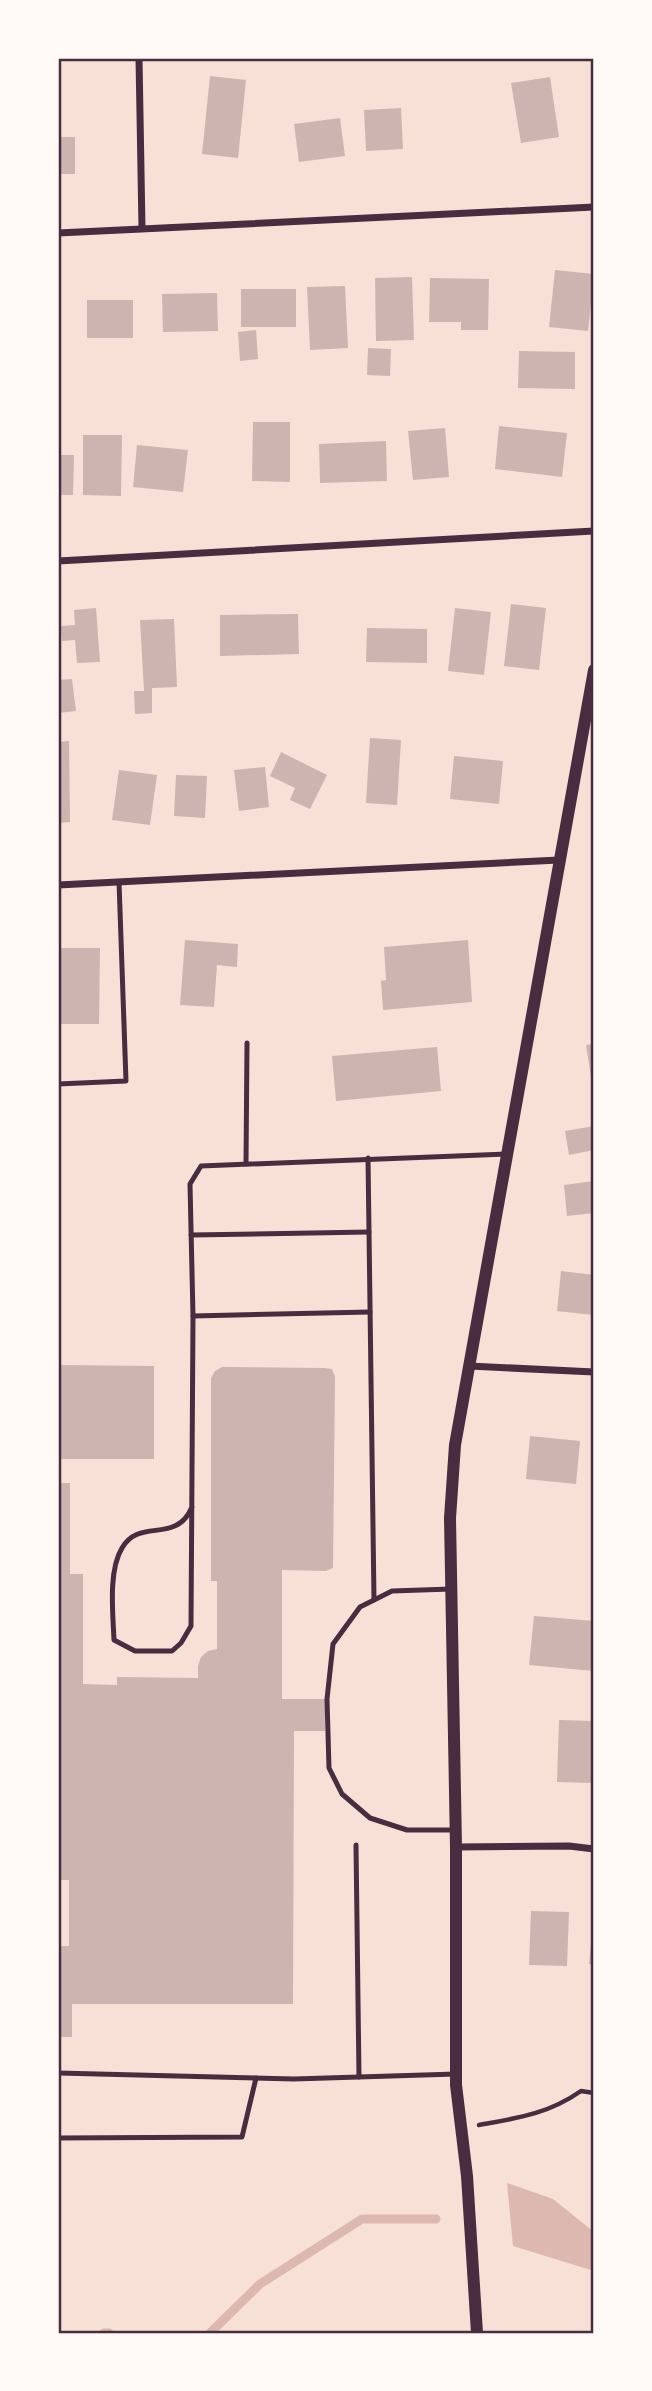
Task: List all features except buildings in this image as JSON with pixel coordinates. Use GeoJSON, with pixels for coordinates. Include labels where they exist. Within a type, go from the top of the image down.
{"type":"FeatureCollection","features":[{"type":"Feature","properties":{"kind":"street"},"geometry":{"type":"LineString","coordinates":[[139,58],[142,228]]}},
{"type":"Feature","properties":{"kind":"street"},"geometry":{"type":"LineString","coordinates":[[58,233],[594,206]]}},
{"type":"Feature","properties":{"kind":"street"},"geometry":{"type":"LineString","coordinates":[[58,561],[594,531]]}},
{"type":"Feature","properties":{"kind":"street"},"geometry":{"type":"LineString","coordinates":[[477,2333],[467,2176],[456,2074],[456,1830],[450,1518],[455,1445],[594,670]]}},
{"type":"Feature","properties":{"kind":"street"},"geometry":{"type":"LineString","coordinates":[[58,885],[559,860]]}},
{"type":"Feature","properties":{"kind":"street"},"geometry":{"type":"LineString","coordinates":[[469,1366],[594,1372]]}},
{"type":"Feature","properties":{"kind":"street"},"geometry":{"type":"LineString","coordinates":[[456,1847],[569,1846],[594,1849]]}},
{"type":"Feature","properties":{"kind":"lane"},"geometry":{"type":"LineString","coordinates":[[58,1084],[126,1081],[119,882]]}},
{"type":"Feature","properties":{"kind":"lane"},"geometry":{"type":"LineString","coordinates":[[246,1164],[247,1043]]}},
{"type":"Feature","properties":{"kind":"lane"},"geometry":{"type":"LineString","coordinates":[[192,1507],[187,1519],[175,1528],[140,1532],[122,1547],[116,1567],[112,1599],[114,1640],[135,1651],[172,1650],[181,1643],[191,1626],[192,1507],[193,1315],[190,1184],[201,1166],[507,1154]]}},
{"type":"Feature","properties":{"kind":"lane"},"geometry":{"type":"LineString","coordinates":[[368,1158],[374,1600]]}},
{"type":"Feature","properties":{"kind":"lane"},"geometry":{"type":"LineString","coordinates":[[191,1235],[369,1232]]}},
{"type":"Feature","properties":{"kind":"lane"},"geometry":{"type":"LineString","coordinates":[[193,1315],[370,1312]]}},
{"type":"Feature","properties":{"kind":"lane"},"geometry":{"type":"LineString","coordinates":[[451,1589],[393,1591],[360,1607],[333,1644],[327,1699],[329,1769],[342,1794],[370,1818],[407,1830],[456,1830]]}},
{"type":"Feature","properties":{"kind":"lane"},"geometry":{"type":"LineString","coordinates":[[356,1845],[359,2077]]}},
{"type":"Feature","properties":{"kind":"lane"},"geometry":{"type":"LineString","coordinates":[[58,2073],[256,2078],[456,2074]]}},
{"type":"Feature","properties":{"kind":"lane"},"geometry":{"type":"LineString","coordinates":[[58,2138],[242,2137],[256,2078]]}},
{"type":"Feature","properties":{"kind":"path"},"geometry":{"type":"LineString","coordinates":[[461,2128],[529,2117],[561,2105],[581,2091],[594,2093]]}},
{"type":"Feature","properties":{"kind":"shaded area"},"geometry":{"type":"Polygon","coordinates":[[[507,2183],[553,2199],[594,2232],[594,2271],[513,2246],[507,2183]]]}},
{"type":"Feature","properties":{"kind":"waterway"},"geometry":{"type":"LineString","coordinates":[[210,2333],[260,2284],[362,2219],[436,2219]]}},
{"type":"Feature","properties":{"kind":"waterway"},"geometry":{"type":"LineString","coordinates":[[104,2333],[109,2333]]}}]}
